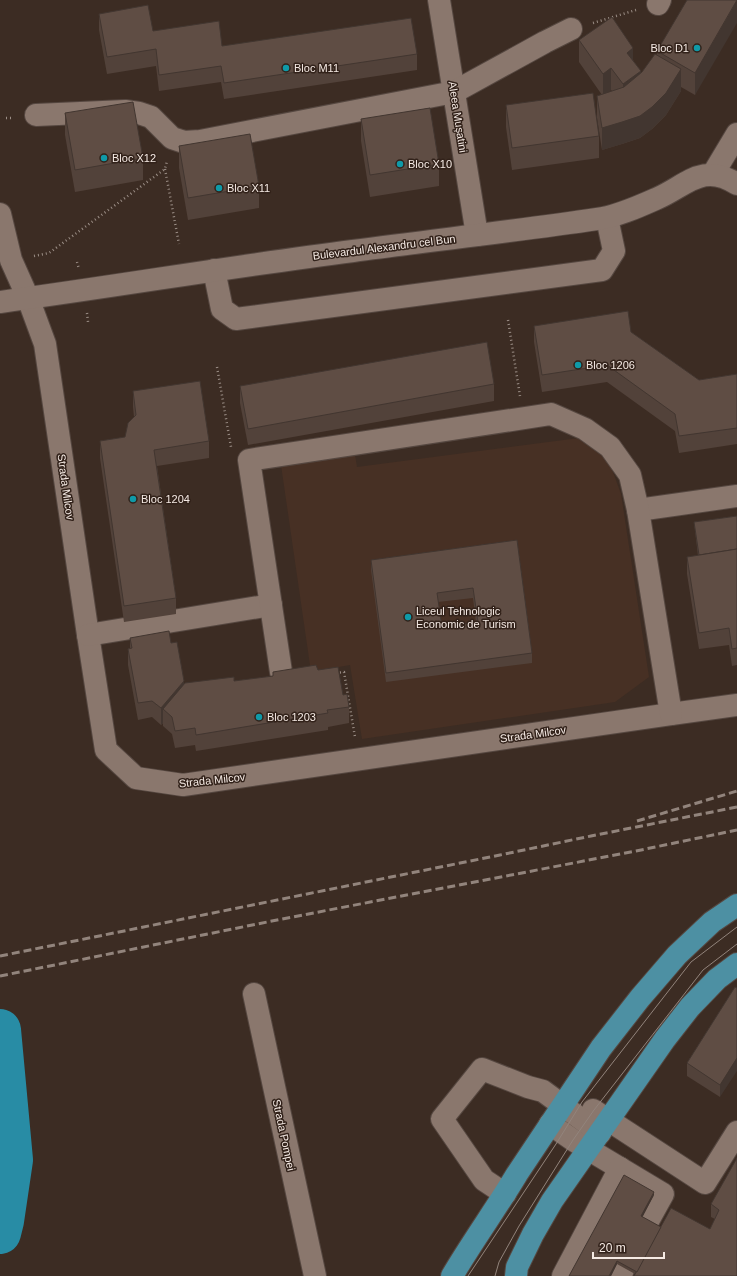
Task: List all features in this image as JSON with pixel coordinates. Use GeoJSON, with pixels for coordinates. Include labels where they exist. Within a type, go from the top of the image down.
{"type":"FeatureCollection","features":[{"type":"Feature","properties":{"kind":"main road"},"geometry":{"type":"LineString","coordinates":[[452,1276],[468,1248],[505,1194],[516,1174],[601,1048],[640,998],[677,955],[712,922],[737,905]]}},
{"type":"Feature","properties":{"kind":"main road"},"geometry":{"type":"LineString","coordinates":[[516,1276],[517,1267],[533,1234],[552,1201],[665,1039],[690,1007],[717,979],[737,964]]}},
{"type":"Feature","properties":{"kind":"street","name":"Aleea Mușatini"},"geometry":{"type":"LineString","coordinates":[[439,0],[477,235]]}},
{"type":"Feature","properties":{"kind":"street"},"geometry":{"type":"LineString","coordinates":[[36,115],[125,111],[139,113],[151,117],[172,138],[184,142],[200,141],[454,92],[571,29]]}},
{"type":"Feature","properties":{"kind":"street"},"geometry":{"type":"LineString","coordinates":[[737,134],[713,174],[728,178],[737,184]]}},
{"type":"Feature","properties":{"kind":"street","name":"Bulevardul Alexandru cel Bun"},"geometry":{"type":"LineString","coordinates":[[0,302],[353,250],[532,229],[607,218],[659,198],[685,182],[700,176],[713,174]]}},
{"type":"Feature","properties":{"kind":"street","name":"Strada Milcov"},"geometry":{"type":"LineString","coordinates":[[0,214],[11,260],[28,298],[45,344],[106,750],[136,778],[183,785],[737,705]]}},
{"type":"Feature","properties":{"kind":"street"},"geometry":{"type":"LineString","coordinates":[[214,270],[222,309],[236,319],[540,279],[602,270],[614,251],[607,218]]}},
{"type":"Feature","properties":{"kind":"street"},"geometry":{"type":"LineString","coordinates":[[281,672],[249,460],[551,414],[585,429],[610,447],[630,475],[638,510],[671,714]]}},
{"type":"Feature","properties":{"kind":"street"},"geometry":{"type":"LineString","coordinates":[[638,510],[737,496]]}},
{"type":"Feature","properties":{"kind":"street"},"geometry":{"type":"LineString","coordinates":[[88,635],[271,605]]}},
{"type":"Feature","properties":{"kind":"street","name":"Strada Pompei"},"geometry":{"type":"LineString","coordinates":[[254,994],[315,1276]]}},
{"type":"Feature","properties":{"kind":"street"},"geometry":{"type":"LineString","coordinates":[[505,1194],[484,1180],[442,1119],[482,1069],[528,1088],[543,1091],[567,1100],[599,1134],[620,1168],[663,1194],[647,1223]]}},
{"type":"Feature","properties":{"kind":"street"},"geometry":{"type":"LineString","coordinates":[[550,1124],[599,1134],[725,1193]]}},
{"type":"Feature","properties":{"kind":"street"},"geometry":{"type":"LineString","coordinates":[[705,1183],[737,1132]]}},
{"type":"Feature","properties":{"kind":"street"},"geometry":{"type":"LineString","coordinates":[[563,1276],[620,1168]]}},
{"type":"Feature","properties":{"kind":"path"},"geometry":{"type":"LineString","coordinates":[[571,29],[659,2]]}},
{"type":"Feature","properties":{"kind":"path"},"geometry":{"type":"LineString","coordinates":[[172,138],[165,170],[179,244]]}},
{"type":"Feature","properties":{"kind":"path"},"geometry":{"type":"LineString","coordinates":[[49,253],[165,170]]}},
{"type":"Feature","properties":{"kind":"path"},"geometry":{"type":"LineString","coordinates":[[508,320],[524,418]]}},
{"type":"Feature","properties":{"kind":"path"},"geometry":{"type":"LineString","coordinates":[[217,367],[234,462],[249,460]]}},
{"type":"Feature","properties":{"kind":"path"},"geometry":{"type":"LineString","coordinates":[[329,674],[344,672],[358,760]]}},
{"type":"Feature","properties":{"kind":"shaded area"},"geometry":{"type":"Polygon","coordinates":[[[579,438],[599,451],[610,464],[621,494],[649,677],[615,702],[362,739],[350,665],[311,672],[281,465],[355,455],[357,467],[579,438]]]}},
{"type":"Feature","properties":{"kind":"building"},"geometry":{"type":"Polygon","coordinates":[[[687,0],[737,0],[695,73],[657,51],[687,0]]]}},
{"type":"Feature","properties":{"kind":"building"},"geometry":{"type":"Polygon","coordinates":[[[148,5],[153,31],[219,21],[222,46],[411,18],[417,54],[224,83],[221,66],[159,75],[156,49],[107,57],[99,14],[148,5]]]}},
{"type":"Feature","properties":{"kind":"building"},"geometry":{"type":"Polygon","coordinates":[[[612,17],[633,48],[627,53],[641,71],[623,84],[611,68],[603,74],[579,40],[612,17]]]}},
{"type":"Feature","properties":{"kind":"building"},"geometry":{"type":"Polygon","coordinates":[[[655,54],[681,69],[666,93],[652,107],[640,116],[602,128],[597,96],[624,87],[642,72],[655,54]]]}},
{"type":"Feature","properties":{"kind":"building"},"geometry":{"type":"Polygon","coordinates":[[[593,93],[599,136],[512,148],[506,105],[593,93]]]}},
{"type":"Feature","properties":{"kind":"building"},"geometry":{"type":"Polygon","coordinates":[[[133,102],[143,158],[75,170],[65,113],[133,102]]]}},
{"type":"Feature","properties":{"kind":"building"},"geometry":{"type":"Polygon","coordinates":[[[430,108],[439,164],[370,175],[361,119],[430,108]]]}},
{"type":"Feature","properties":{"kind":"building"},"geometry":{"type":"Polygon","coordinates":[[[250,134],[259,186],[188,198],[179,146],[250,134]]]}},
{"type":"Feature","properties":{"kind":"building"},"geometry":{"type":"Polygon","coordinates":[[[628,311],[631,332],[699,380],[737,374],[737,428],[679,436],[675,414],[607,365],[542,375],[534,326],[628,311]]]}},
{"type":"Feature","properties":{"kind":"building"},"geometry":{"type":"Polygon","coordinates":[[[487,342],[494,384],[248,429],[240,386],[487,342]]]}},
{"type":"Feature","properties":{"kind":"building"},"geometry":{"type":"Polygon","coordinates":[[[200,381],[209,441],[154,450],[176,598],[124,606],[100,441],[125,437],[128,423],[136,415],[133,391],[200,381]]]}},
{"type":"Feature","properties":{"kind":"building"},"geometry":{"type":"Polygon","coordinates":[[[737,516],[737,549],[699,555],[694,522],[737,516]]]}},
{"type":"Feature","properties":{"kind":"building","name":"Liceul Tehnologic Economic de Turism"},"geometry":{"type":"Polygon","coordinates":[[[517,540],[532,653],[386,673],[371,560],[517,540]],[[473,588],[437,593],[442,627],[478,622],[473,588]]]}},
{"type":"Feature","properties":{"kind":"building"},"geometry":{"type":"Polygon","coordinates":[[[737,549],[737,648],[732,649],[729,628],[699,633],[687,557],[737,549]]]}},
{"type":"Feature","properties":{"kind":"building"},"geometry":{"type":"Polygon","coordinates":[[[169,631],[171,643],[177,642],[184,681],[161,708],[152,701],[138,703],[128,649],[132,648],[130,638],[169,631]]]}},
{"type":"Feature","properties":{"kind":"building","name":"Bloc 1203"},"geometry":{"type":"Polygon","coordinates":[[[316,665],[318,670],[338,667],[343,695],[347,694],[349,707],[327,710],[328,713],[196,735],[195,728],[175,731],[172,717],[163,709],[185,683],[234,677],[234,681],[273,676],[273,672],[316,665]]]}},
{"type":"Feature","properties":{"kind":"building"},"geometry":{"type":"Polygon","coordinates":[[[735,987],[737,988],[737,1058],[720,1085],[687,1063],[735,987]]]}},
{"type":"Feature","properties":{"kind":"building"},"geometry":{"type":"Polygon","coordinates":[[[737,1158],[737,1276],[634,1276],[671,1208],[710,1229],[719,1210],[711,1204],[737,1158]]]}},
{"type":"Feature","properties":{"kind":"building"},"geometry":{"type":"Polygon","coordinates":[[[624,1175],[654,1192],[641,1216],[661,1227],[637,1272],[617,1261],[609,1276],[569,1276],[624,1175]]]}},
{"type":"Feature","properties":{"kind":"waterway"},"geometry":{"type":"LineString","coordinates":[[0,1030],[12,1160],[0,1233]]}},
{"type":"Feature","properties":{"kind":"tram line"},"geometry":{"type":"LineString","coordinates":[[468,1276],[556,1144],[582,1102],[691,962],[737,927]]}},
{"type":"Feature","properties":{"kind":"tram line"},"geometry":{"type":"LineString","coordinates":[[495,1276],[499,1262],[519,1226],[573,1140],[594,1110],[703,970],[737,944]]}},
{"type":"Feature","properties":{"kind":"railway"},"geometry":{"type":"LineString","coordinates":[[637,821],[737,791]]}},
{"type":"Feature","properties":{"kind":"railway"},"geometry":{"type":"LineString","coordinates":[[0,956],[737,807]]}},
{"type":"Feature","properties":{"kind":"railway"},"geometry":{"type":"LineString","coordinates":[[0,976],[737,830]]}},
{"type":"Feature","properties":{"kind":"place","name":"Bloc D1"},"geometry":{"type":"Point","coordinates":[697,48]}},
{"type":"Feature","properties":{"kind":"place","name":"Bloc M11"},"geometry":{"type":"Point","coordinates":[286,68]}},
{"type":"Feature","properties":{"kind":"place","name":"Bloc X12"},"geometry":{"type":"Point","coordinates":[104,158]}},
{"type":"Feature","properties":{"kind":"place","name":"Bloc X10"},"geometry":{"type":"Point","coordinates":[400,164]}},
{"type":"Feature","properties":{"kind":"place","name":"Bloc X11"},"geometry":{"type":"Point","coordinates":[219,188]}},
{"type":"Feature","properties":{"kind":"place","name":"Bloc 1206"},"geometry":{"type":"Point","coordinates":[578,365]}},
{"type":"Feature","properties":{"kind":"place","name":"Bloc 1204"},"geometry":{"type":"Point","coordinates":[133,499]}},
{"type":"Feature","properties":{"kind":"place","name":"Liceul Tehnologic Economic de Turism"},"geometry":{"type":"Point","coordinates":[408,617]}},
{"type":"Feature","properties":{"kind":"place","name":"Bloc 1203"},"geometry":{"type":"Point","coordinates":[259,717]}}]}
